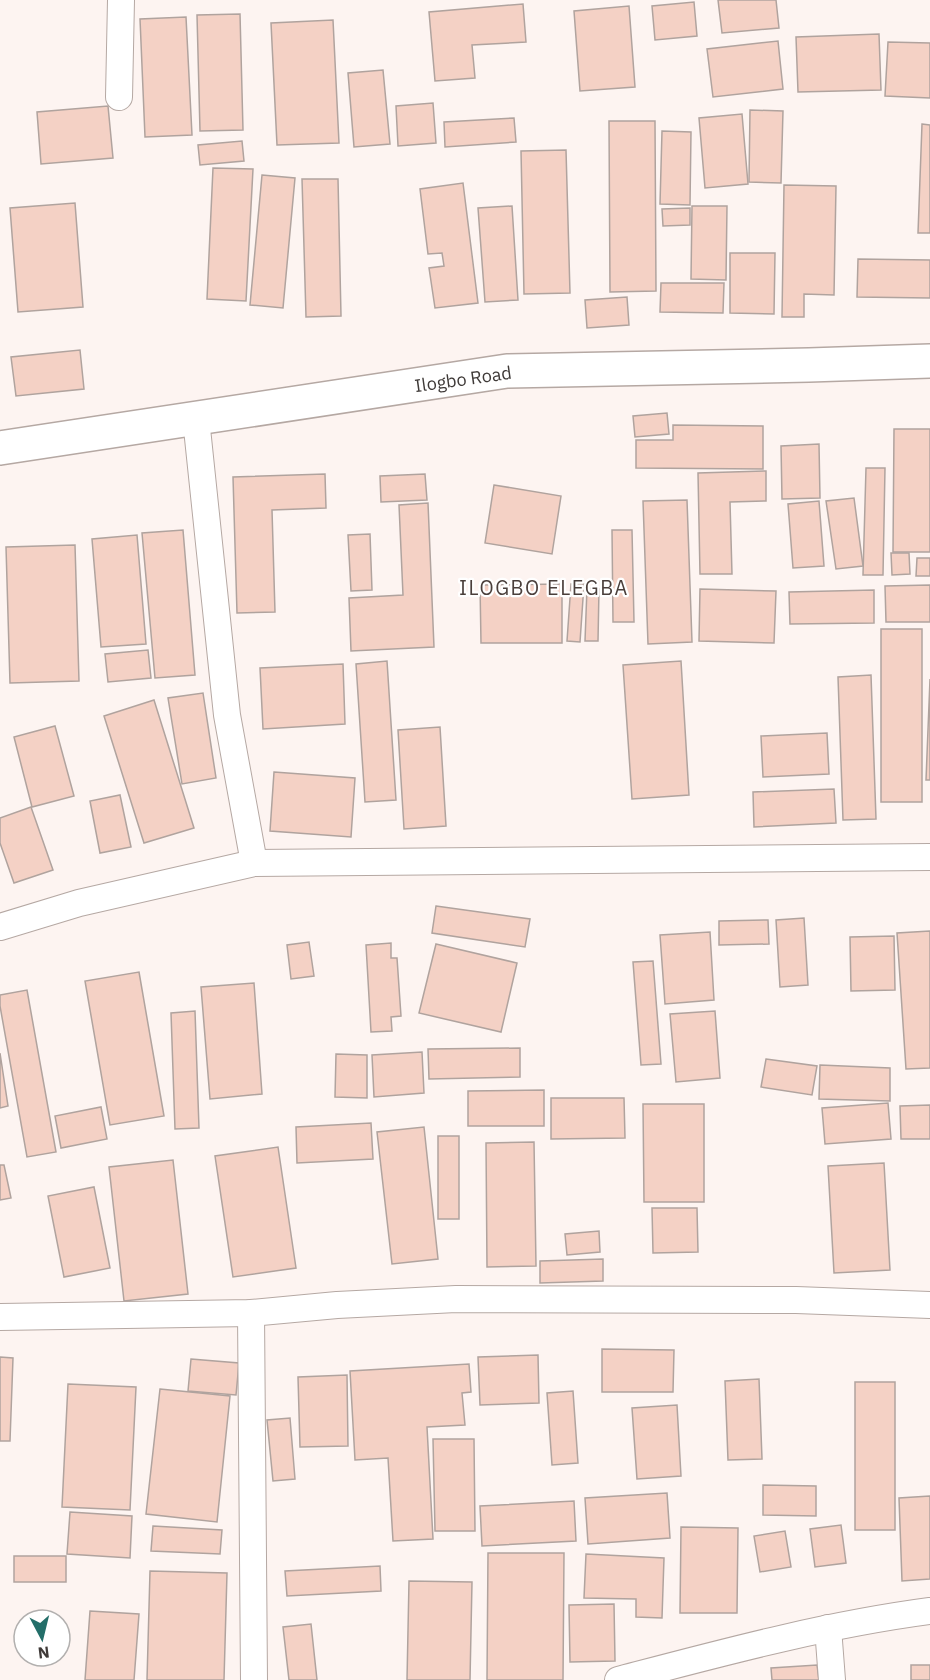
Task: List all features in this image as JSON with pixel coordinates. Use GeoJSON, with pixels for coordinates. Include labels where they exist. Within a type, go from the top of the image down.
{"type":"FeatureCollection","features":[{"type":"Feature","properties":{"kind":"main road","name":"Ilogbo Road"},"geometry":{"type":"LineString","coordinates":[[0,448],[507,371],[797,366],[930,361]]}},
{"type":"Feature","properties":{"kind":"street"},"geometry":{"type":"LineString","coordinates":[[119,97],[121,0]]}},
{"type":"Feature","properties":{"kind":"street"},"geometry":{"type":"LineString","coordinates":[[196,419],[227,715],[254,863]]}},
{"type":"Feature","properties":{"kind":"street"},"geometry":{"type":"LineString","coordinates":[[0,927],[79,903],[254,863],[930,857]]}},
{"type":"Feature","properties":{"kind":"street"},"geometry":{"type":"LineString","coordinates":[[0,1317],[251,1313],[337,1305],[456,1299],[796,1300],[930,1305]]}},
{"type":"Feature","properties":{"kind":"street"},"geometry":{"type":"LineString","coordinates":[[251,1313],[254,1680]]}},
{"type":"Feature","properties":{"kind":"street"},"geometry":{"type":"LineString","coordinates":[[618,1680],[828,1628],[930,1611]]}},
{"type":"Feature","properties":{"kind":"street"},"geometry":{"type":"LineString","coordinates":[[828,1628],[832,1680]]}},
{"type":"Feature","properties":{"kind":"building"},"geometry":{"type":"Polygon","coordinates":[[[718,0],[776,0],[779,28],[722,33],[718,0]]]}},
{"type":"Feature","properties":{"kind":"building"},"geometry":{"type":"Polygon","coordinates":[[[694,2],[697,36],[655,40],[652,6],[694,2]]]}},
{"type":"Feature","properties":{"kind":"building"},"geometry":{"type":"Polygon","coordinates":[[[523,4],[526,42],[472,45],[475,78],[435,81],[429,12],[523,4]]]}},
{"type":"Feature","properties":{"kind":"building"},"geometry":{"type":"Polygon","coordinates":[[[629,6],[635,87],[580,91],[574,11],[629,6]]]}},
{"type":"Feature","properties":{"kind":"building"},"geometry":{"type":"Polygon","coordinates":[[[240,14],[243,130],[200,131],[197,15],[240,14]]]}},
{"type":"Feature","properties":{"kind":"building"},"geometry":{"type":"Polygon","coordinates":[[[186,17],[192,135],[145,137],[140,19],[186,17]]]}},
{"type":"Feature","properties":{"kind":"building"},"geometry":{"type":"Polygon","coordinates":[[[333,20],[339,143],[277,145],[271,23],[333,20]]]}},
{"type":"Feature","properties":{"kind":"building"},"geometry":{"type":"Polygon","coordinates":[[[879,34],[881,90],[798,92],[796,37],[879,34]]]}},
{"type":"Feature","properties":{"kind":"building"},"geometry":{"type":"Polygon","coordinates":[[[778,41],[783,89],[713,97],[707,49],[778,41]]]}},
{"type":"Feature","properties":{"kind":"building"},"geometry":{"type":"Polygon","coordinates":[[[888,42],[930,43],[930,98],[885,96],[888,42]]]}},
{"type":"Feature","properties":{"kind":"building"},"geometry":{"type":"Polygon","coordinates":[[[383,70],[390,144],[354,147],[348,73],[383,70]]]}},
{"type":"Feature","properties":{"kind":"building"},"geometry":{"type":"Polygon","coordinates":[[[433,103],[436,143],[398,146],[396,106],[433,103]]]}},
{"type":"Feature","properties":{"kind":"building"},"geometry":{"type":"Polygon","coordinates":[[[108,106],[113,158],[41,164],[37,112],[108,106]]]}},
{"type":"Feature","properties":{"kind":"building"},"geometry":{"type":"Polygon","coordinates":[[[750,110],[783,111],[781,183],[749,182],[750,110]]]}},
{"type":"Feature","properties":{"kind":"building"},"geometry":{"type":"Polygon","coordinates":[[[742,114],[748,184],[705,188],[699,118],[742,114]]]}},
{"type":"Feature","properties":{"kind":"building"},"geometry":{"type":"Polygon","coordinates":[[[514,118],[516,142],[445,147],[444,122],[514,118]]]}},
{"type":"Feature","properties":{"kind":"building"},"geometry":{"type":"Polygon","coordinates":[[[609,121],[655,121],[656,291],[610,292],[609,121]]]}},
{"type":"Feature","properties":{"kind":"building"},"geometry":{"type":"Polygon","coordinates":[[[922,124],[930,125],[930,233],[918,233],[922,124]]]}},
{"type":"Feature","properties":{"kind":"building"},"geometry":{"type":"Polygon","coordinates":[[[662,131],[691,132],[690,205],[660,204],[662,131]]]}},
{"type":"Feature","properties":{"kind":"building"},"geometry":{"type":"Polygon","coordinates":[[[242,141],[244,161],[200,165],[198,145],[242,141]]]}},
{"type":"Feature","properties":{"kind":"building"},"geometry":{"type":"Polygon","coordinates":[[[566,150],[570,293],[524,294],[521,151],[566,150]]]}},
{"type":"Feature","properties":{"kind":"building"},"geometry":{"type":"Polygon","coordinates":[[[213,168],[253,169],[246,301],[207,299],[213,168]]]}},
{"type":"Feature","properties":{"kind":"building"},"geometry":{"type":"Polygon","coordinates":[[[262,175],[295,178],[283,308],[250,305],[262,175]]]}},
{"type":"Feature","properties":{"kind":"building"},"geometry":{"type":"Polygon","coordinates":[[[302,179],[338,179],[341,316],[306,317],[302,179]]]}},
{"type":"Feature","properties":{"kind":"building"},"geometry":{"type":"Polygon","coordinates":[[[463,183],[478,303],[435,308],[429,268],[444,266],[442,253],[428,254],[420,189],[463,183]]]}},
{"type":"Feature","properties":{"kind":"building"},"geometry":{"type":"Polygon","coordinates":[[[784,185],[836,186],[834,295],[804,294],[804,317],[782,317],[784,185]]]}},
{"type":"Feature","properties":{"kind":"building"},"geometry":{"type":"Polygon","coordinates":[[[75,203],[83,307],[18,312],[10,208],[75,203]]]}},
{"type":"Feature","properties":{"kind":"building"},"geometry":{"type":"Polygon","coordinates":[[[512,206],[518,300],[485,302],[478,208],[512,206]]]}},
{"type":"Feature","properties":{"kind":"building"},"geometry":{"type":"Polygon","coordinates":[[[692,206],[727,206],[726,280],[691,279],[692,206]]]}},
{"type":"Feature","properties":{"kind":"building"},"geometry":{"type":"Polygon","coordinates":[[[690,208],[690,225],[663,226],[662,209],[690,208]]]}},
{"type":"Feature","properties":{"kind":"building"},"geometry":{"type":"Polygon","coordinates":[[[730,253],[775,253],[774,314],[730,313],[730,253]]]}},
{"type":"Feature","properties":{"kind":"building"},"geometry":{"type":"Polygon","coordinates":[[[858,259],[930,260],[930,298],[857,297],[858,259]]]}},
{"type":"Feature","properties":{"kind":"building"},"geometry":{"type":"Polygon","coordinates":[[[661,283],[724,283],[723,313],[660,312],[661,283]]]}},
{"type":"Feature","properties":{"kind":"building"},"geometry":{"type":"Polygon","coordinates":[[[627,297],[629,325],[587,328],[585,300],[627,297]]]}},
{"type":"Feature","properties":{"kind":"building"},"geometry":{"type":"Polygon","coordinates":[[[80,350],[84,389],[16,396],[11,357],[80,350]]]}},
{"type":"Feature","properties":{"kind":"building"},"geometry":{"type":"Polygon","coordinates":[[[667,413],[669,434],[635,437],[633,416],[667,413]]]}},
{"type":"Feature","properties":{"kind":"building"},"geometry":{"type":"Polygon","coordinates":[[[673,425],[763,426],[763,469],[636,468],[636,440],[673,440],[673,425]]]}},
{"type":"Feature","properties":{"kind":"building"},"geometry":{"type":"Polygon","coordinates":[[[894,429],[930,429],[930,552],[893,552],[894,429]]]}},
{"type":"Feature","properties":{"kind":"building"},"geometry":{"type":"Polygon","coordinates":[[[819,444],[820,498],[782,499],[781,446],[819,444]]]}},
{"type":"Feature","properties":{"kind":"building"},"geometry":{"type":"Polygon","coordinates":[[[866,468],[885,468],[883,575],[863,575],[866,468]]]}},
{"type":"Feature","properties":{"kind":"building"},"geometry":{"type":"Polygon","coordinates":[[[766,471],[766,501],[730,502],[732,574],[700,574],[698,473],[766,471]]]}},
{"type":"Feature","properties":{"kind":"building"},"geometry":{"type":"Polygon","coordinates":[[[325,474],[326,508],[272,510],[275,612],[237,613],[233,477],[325,474]]]}},
{"type":"Feature","properties":{"kind":"building"},"geometry":{"type":"Polygon","coordinates":[[[425,474],[427,500],[381,502],[380,476],[425,474]]]}},
{"type":"Feature","properties":{"kind":"building"},"geometry":{"type":"Polygon","coordinates":[[[494,485],[561,496],[552,554],[485,543],[494,485]]]}},
{"type":"Feature","properties":{"kind":"building"},"geometry":{"type":"Polygon","coordinates":[[[854,498],[863,566],[836,569],[826,501],[854,498]]]}},
{"type":"Feature","properties":{"kind":"building"},"geometry":{"type":"Polygon","coordinates":[[[687,500],[692,642],[648,644],[643,501],[687,500]]]}},
{"type":"Feature","properties":{"kind":"building"},"geometry":{"type":"Polygon","coordinates":[[[819,501],[824,566],[793,568],[788,504],[819,501]]]}},
{"type":"Feature","properties":{"kind":"building"},"geometry":{"type":"Polygon","coordinates":[[[428,503],[434,647],[351,651],[349,598],[403,595],[399,505],[428,503]]]}},
{"type":"Feature","properties":{"kind":"building"},"geometry":{"type":"Polygon","coordinates":[[[183,530],[195,675],[155,678],[142,533],[183,530]]]}},
{"type":"Feature","properties":{"kind":"building"},"geometry":{"type":"Polygon","coordinates":[[[612,530],[632,530],[634,622],[613,622],[612,530]]]}},
{"type":"Feature","properties":{"kind":"building"},"geometry":{"type":"Polygon","coordinates":[[[370,534],[372,590],[351,591],[348,535],[370,534]]]}},
{"type":"Feature","properties":{"kind":"building"},"geometry":{"type":"Polygon","coordinates":[[[137,535],[146,644],[101,647],[92,539],[137,535]]]}},
{"type":"Feature","properties":{"kind":"building"},"geometry":{"type":"Polygon","coordinates":[[[75,545],[79,681],[10,683],[6,547],[75,545]]]}},
{"type":"Feature","properties":{"kind":"building"},"geometry":{"type":"Polygon","coordinates":[[[891,553],[909,553],[910,574],[892,575],[891,553]]]}},
{"type":"Feature","properties":{"kind":"building"},"geometry":{"type":"Polygon","coordinates":[[[917,558],[930,558],[930,576],[916,576],[917,558]]]}},
{"type":"Feature","properties":{"kind":"building"},"geometry":{"type":"Polygon","coordinates":[[[562,584],[562,643],[481,643],[480,585],[562,584]]]}},
{"type":"Feature","properties":{"kind":"building"},"geometry":{"type":"Polygon","coordinates":[[[571,584],[584,584],[580,642],[567,641],[571,584]]]}},
{"type":"Feature","properties":{"kind":"building"},"geometry":{"type":"Polygon","coordinates":[[[930,585],[930,622],[886,622],[885,586],[930,585]]]}},
{"type":"Feature","properties":{"kind":"building"},"geometry":{"type":"Polygon","coordinates":[[[587,588],[599,589],[598,641],[585,641],[587,588]]]}},
{"type":"Feature","properties":{"kind":"building"},"geometry":{"type":"Polygon","coordinates":[[[700,589],[776,591],[774,643],[699,641],[700,589]]]}},
{"type":"Feature","properties":{"kind":"building"},"geometry":{"type":"Polygon","coordinates":[[[874,590],[874,623],[790,624],[789,592],[874,590]]]}},
{"type":"Feature","properties":{"kind":"building"},"geometry":{"type":"Polygon","coordinates":[[[881,629],[922,629],[922,802],[881,802],[881,629]]]}},
{"type":"Feature","properties":{"kind":"building"},"geometry":{"type":"Polygon","coordinates":[[[148,650],[151,678],[108,682],[105,654],[148,650]]]}},
{"type":"Feature","properties":{"kind":"building"},"geometry":{"type":"Polygon","coordinates":[[[387,661],[396,800],[365,802],[356,664],[387,661]]]}},
{"type":"Feature","properties":{"kind":"building"},"geometry":{"type":"Polygon","coordinates":[[[681,661],[689,795],[632,799],[623,665],[681,661]]]}},
{"type":"Feature","properties":{"kind":"building"},"geometry":{"type":"Polygon","coordinates":[[[343,664],[345,724],[263,729],[260,668],[343,664]]]}},
{"type":"Feature","properties":{"kind":"building"},"geometry":{"type":"Polygon","coordinates":[[[871,675],[876,819],[843,820],[838,677],[871,675]]]}},
{"type":"Feature","properties":{"kind":"building"},"geometry":{"type":"Polygon","coordinates":[[[930,679],[930,780],[926,780],[930,679]]]}},
{"type":"Feature","properties":{"kind":"building"},"geometry":{"type":"Polygon","coordinates":[[[203,693],[216,778],[182,784],[168,698],[203,693]]]}},
{"type":"Feature","properties":{"kind":"building"},"geometry":{"type":"Polygon","coordinates":[[[154,700],[194,828],[144,843],[104,716],[154,700]]]}},
{"type":"Feature","properties":{"kind":"building"},"geometry":{"type":"Polygon","coordinates":[[[55,726],[74,796],[32,807],[14,737],[55,726]]]}},
{"type":"Feature","properties":{"kind":"building"},"geometry":{"type":"Polygon","coordinates":[[[440,727],[446,826],[404,829],[398,730],[440,727]]]}},
{"type":"Feature","properties":{"kind":"building"},"geometry":{"type":"Polygon","coordinates":[[[827,733],[829,774],[763,777],[761,736],[827,733]]]}},
{"type":"Feature","properties":{"kind":"building"},"geometry":{"type":"Polygon","coordinates":[[[274,772],[355,778],[351,837],[270,831],[274,772]]]}},
{"type":"Feature","properties":{"kind":"building"},"geometry":{"type":"Polygon","coordinates":[[[834,789],[836,823],[754,827],[753,792],[834,789]]]}},
{"type":"Feature","properties":{"kind":"building"},"geometry":{"type":"Polygon","coordinates":[[[120,795],[131,847],[100,853],[90,801],[120,795]]]}},
{"type":"Feature","properties":{"kind":"building"},"geometry":{"type":"Polygon","coordinates":[[[31,807],[53,870],[14,883],[0,843],[0,818],[31,807]]]}},
{"type":"Feature","properties":{"kind":"building"},"geometry":{"type":"Polygon","coordinates":[[[436,906],[530,919],[525,947],[432,933],[436,906]]]}},
{"type":"Feature","properties":{"kind":"building"},"geometry":{"type":"Polygon","coordinates":[[[804,918],[808,985],[780,987],[776,920],[804,918]]]}},
{"type":"Feature","properties":{"kind":"building"},"geometry":{"type":"Polygon","coordinates":[[[768,920],[769,944],[719,945],[719,921],[768,920]]]}},
{"type":"Feature","properties":{"kind":"building"},"geometry":{"type":"Polygon","coordinates":[[[930,931],[930,1068],[906,1069],[897,933],[930,931]]]}},
{"type":"Feature","properties":{"kind":"building"},"geometry":{"type":"Polygon","coordinates":[[[710,932],[714,1000],[665,1004],[660,935],[710,932]]]}},
{"type":"Feature","properties":{"kind":"building"},"geometry":{"type":"Polygon","coordinates":[[[894,936],[895,990],[851,991],[850,937],[894,936]]]}},
{"type":"Feature","properties":{"kind":"building"},"geometry":{"type":"Polygon","coordinates":[[[309,942],[314,976],[291,979],[287,945],[309,942]]]}},
{"type":"Feature","properties":{"kind":"building"},"geometry":{"type":"Polygon","coordinates":[[[391,943],[391,958],[397,958],[401,1016],[391,1017],[392,1031],[371,1032],[366,945],[391,943]]]}},
{"type":"Feature","properties":{"kind":"building"},"geometry":{"type":"Polygon","coordinates":[[[436,944],[517,963],[501,1032],[419,1013],[436,944]]]}},
{"type":"Feature","properties":{"kind":"building"},"geometry":{"type":"Polygon","coordinates":[[[653,961],[661,1064],[641,1065],[633,962],[653,961]]]}},
{"type":"Feature","properties":{"kind":"building"},"geometry":{"type":"Polygon","coordinates":[[[139,972],[164,1116],[110,1125],[85,981],[139,972]]]}},
{"type":"Feature","properties":{"kind":"building"},"geometry":{"type":"Polygon","coordinates":[[[254,983],[262,1094],[210,1099],[201,987],[254,983]]]}},
{"type":"Feature","properties":{"kind":"building"},"geometry":{"type":"Polygon","coordinates":[[[27,990],[56,1152],[27,1157],[0,1006],[0,995],[27,990]]]}},
{"type":"Feature","properties":{"kind":"building"},"geometry":{"type":"Polygon","coordinates":[[[195,1011],[199,1128],[175,1129],[171,1013],[195,1011]]]}},
{"type":"Feature","properties":{"kind":"building"},"geometry":{"type":"Polygon","coordinates":[[[715,1011],[720,1078],[676,1082],[670,1014],[715,1011]]]}},
{"type":"Feature","properties":{"kind":"building"},"geometry":{"type":"Polygon","coordinates":[[[520,1048],[520,1077],[429,1079],[428,1049],[520,1048]]]}},
{"type":"Feature","properties":{"kind":"building"},"geometry":{"type":"Polygon","coordinates":[[[422,1052],[424,1093],[374,1097],[372,1055],[422,1052]]]}},
{"type":"Feature","properties":{"kind":"building"},"geometry":{"type":"Polygon","coordinates":[[[0,1053],[8,1106],[0,1108],[0,1053]]]}},
{"type":"Feature","properties":{"kind":"building"},"geometry":{"type":"Polygon","coordinates":[[[336,1054],[367,1055],[367,1098],[335,1097],[336,1054]]]}},
{"type":"Feature","properties":{"kind":"building"},"geometry":{"type":"Polygon","coordinates":[[[766,1059],[817,1066],[812,1095],[761,1087],[766,1059]]]}},
{"type":"Feature","properties":{"kind":"building"},"geometry":{"type":"Polygon","coordinates":[[[820,1065],[890,1068],[890,1101],[819,1099],[820,1065]]]}},
{"type":"Feature","properties":{"kind":"building"},"geometry":{"type":"Polygon","coordinates":[[[544,1090],[544,1126],[468,1126],[468,1091],[544,1090]]]}},
{"type":"Feature","properties":{"kind":"building"},"geometry":{"type":"Polygon","coordinates":[[[551,1098],[624,1098],[625,1138],[551,1139],[551,1098]]]}},
{"type":"Feature","properties":{"kind":"building"},"geometry":{"type":"Polygon","coordinates":[[[888,1103],[891,1139],[825,1144],[822,1108],[888,1103]]]}},
{"type":"Feature","properties":{"kind":"building"},"geometry":{"type":"Polygon","coordinates":[[[643,1104],[704,1104],[704,1202],[644,1202],[643,1104]]]}},
{"type":"Feature","properties":{"kind":"building"},"geometry":{"type":"Polygon","coordinates":[[[930,1105],[930,1139],[901,1139],[900,1106],[930,1105]]]}},
{"type":"Feature","properties":{"kind":"building"},"geometry":{"type":"Polygon","coordinates":[[[101,1107],[107,1139],[61,1148],[55,1116],[101,1107]]]}},
{"type":"Feature","properties":{"kind":"building"},"geometry":{"type":"Polygon","coordinates":[[[371,1123],[373,1159],[297,1163],[296,1127],[371,1123]]]}},
{"type":"Feature","properties":{"kind":"building"},"geometry":{"type":"Polygon","coordinates":[[[424,1127],[438,1259],[392,1264],[377,1132],[424,1127]]]}},
{"type":"Feature","properties":{"kind":"building"},"geometry":{"type":"Polygon","coordinates":[[[438,1136],[459,1136],[459,1219],[438,1219],[438,1136]]]}},
{"type":"Feature","properties":{"kind":"building"},"geometry":{"type":"Polygon","coordinates":[[[534,1142],[536,1266],[487,1267],[486,1143],[534,1142]]]}},
{"type":"Feature","properties":{"kind":"building"},"geometry":{"type":"Polygon","coordinates":[[[278,1147],[296,1268],[233,1277],[215,1156],[278,1147]]]}},
{"type":"Feature","properties":{"kind":"building"},"geometry":{"type":"Polygon","coordinates":[[[173,1160],[188,1294],[124,1301],[109,1167],[173,1160]]]}},
{"type":"Feature","properties":{"kind":"building"},"geometry":{"type":"Polygon","coordinates":[[[884,1163],[890,1270],[834,1273],[828,1166],[884,1163]]]}},
{"type":"Feature","properties":{"kind":"building"},"geometry":{"type":"Polygon","coordinates":[[[0,1165],[4,1165],[11,1198],[0,1200],[0,1165]]]}},
{"type":"Feature","properties":{"kind":"building"},"geometry":{"type":"Polygon","coordinates":[[[94,1187],[110,1268],[64,1277],[48,1196],[94,1187]]]}},
{"type":"Feature","properties":{"kind":"building"},"geometry":{"type":"Polygon","coordinates":[[[652,1208],[697,1208],[698,1252],[653,1253],[652,1208]]]}},
{"type":"Feature","properties":{"kind":"building"},"geometry":{"type":"Polygon","coordinates":[[[599,1231],[600,1252],[567,1255],[565,1234],[599,1231]]]}},
{"type":"Feature","properties":{"kind":"building"},"geometry":{"type":"Polygon","coordinates":[[[603,1259],[603,1281],[540,1283],[540,1261],[603,1259]]]}},
{"type":"Feature","properties":{"kind":"building"},"geometry":{"type":"Polygon","coordinates":[[[602,1349],[674,1350],[673,1392],[602,1392],[602,1349]]]}},
{"type":"Feature","properties":{"kind":"building"},"geometry":{"type":"Polygon","coordinates":[[[538,1355],[539,1403],[480,1405],[478,1357],[538,1355]]]}},
{"type":"Feature","properties":{"kind":"building"},"geometry":{"type":"Polygon","coordinates":[[[0,1357],[13,1358],[10,1441],[0,1441],[0,1357]]]}},
{"type":"Feature","properties":{"kind":"building"},"geometry":{"type":"Polygon","coordinates":[[[191,1359],[239,1363],[236,1395],[188,1391],[191,1359]]]}},
{"type":"Feature","properties":{"kind":"building"},"geometry":{"type":"Polygon","coordinates":[[[469,1364],[471,1392],[462,1393],[465,1425],[427,1427],[433,1539],[393,1541],[388,1458],[355,1460],[350,1371],[469,1364]]]}},
{"type":"Feature","properties":{"kind":"building"},"geometry":{"type":"Polygon","coordinates":[[[347,1375],[348,1446],[300,1447],[298,1377],[347,1375]]]}},
{"type":"Feature","properties":{"kind":"building"},"geometry":{"type":"Polygon","coordinates":[[[759,1379],[762,1459],[728,1460],[725,1381],[759,1379]]]}},
{"type":"Feature","properties":{"kind":"building"},"geometry":{"type":"Polygon","coordinates":[[[855,1382],[895,1382],[895,1530],[855,1530],[855,1382]]]}},
{"type":"Feature","properties":{"kind":"building"},"geometry":{"type":"Polygon","coordinates":[[[68,1384],[136,1387],[130,1510],[62,1507],[68,1384]]]}},
{"type":"Feature","properties":{"kind":"building"},"geometry":{"type":"Polygon","coordinates":[[[160,1389],[230,1396],[217,1522],[146,1514],[160,1389]]]}},
{"type":"Feature","properties":{"kind":"building"},"geometry":{"type":"Polygon","coordinates":[[[573,1391],[578,1463],[552,1465],[547,1393],[573,1391]]]}},
{"type":"Feature","properties":{"kind":"building"},"geometry":{"type":"Polygon","coordinates":[[[677,1405],[681,1476],[637,1479],[632,1408],[677,1405]]]}},
{"type":"Feature","properties":{"kind":"building"},"geometry":{"type":"Polygon","coordinates":[[[290,1418],[295,1479],[273,1481],[267,1420],[290,1418]]]}},
{"type":"Feature","properties":{"kind":"building"},"geometry":{"type":"Polygon","coordinates":[[[433,1439],[474,1439],[475,1531],[435,1531],[433,1439]]]}},
{"type":"Feature","properties":{"kind":"building"},"geometry":{"type":"Polygon","coordinates":[[[763,1485],[816,1486],[816,1516],[763,1515],[763,1485]]]}},
{"type":"Feature","properties":{"kind":"building"},"geometry":{"type":"Polygon","coordinates":[[[667,1493],[670,1538],[588,1544],[585,1498],[667,1493]]]}},
{"type":"Feature","properties":{"kind":"building"},"geometry":{"type":"Polygon","coordinates":[[[930,1496],[930,1579],[902,1581],[899,1498],[930,1496]]]}},
{"type":"Feature","properties":{"kind":"building"},"geometry":{"type":"Polygon","coordinates":[[[574,1501],[576,1541],[482,1546],[480,1506],[574,1501]]]}},
{"type":"Feature","properties":{"kind":"building"},"geometry":{"type":"Polygon","coordinates":[[[70,1512],[132,1516],[130,1558],[67,1554],[70,1512]]]}},
{"type":"Feature","properties":{"kind":"building"},"geometry":{"type":"Polygon","coordinates":[[[841,1525],[846,1563],[815,1567],[810,1529],[841,1525]]]}},
{"type":"Feature","properties":{"kind":"building"},"geometry":{"type":"Polygon","coordinates":[[[153,1526],[222,1530],[220,1554],[151,1551],[153,1526]]]}},
{"type":"Feature","properties":{"kind":"building"},"geometry":{"type":"Polygon","coordinates":[[[681,1527],[738,1528],[737,1613],[680,1613],[681,1527]]]}},
{"type":"Feature","properties":{"kind":"building"},"geometry":{"type":"Polygon","coordinates":[[[785,1531],[791,1567],[760,1572],[754,1536],[785,1531]]]}},
{"type":"Feature","properties":{"kind":"building"},"geometry":{"type":"Polygon","coordinates":[[[488,1553],[564,1553],[563,1680],[487,1680],[488,1553]]]}},
{"type":"Feature","properties":{"kind":"building"},"geometry":{"type":"Polygon","coordinates":[[[586,1554],[664,1558],[662,1618],[636,1617],[636,1599],[584,1598],[586,1554]]]}},
{"type":"Feature","properties":{"kind":"building"},"geometry":{"type":"Polygon","coordinates":[[[14,1556],[66,1556],[66,1582],[14,1582],[14,1556]]]}},
{"type":"Feature","properties":{"kind":"building"},"geometry":{"type":"Polygon","coordinates":[[[380,1566],[381,1591],[287,1596],[285,1571],[380,1566]]]}},
{"type":"Feature","properties":{"kind":"building"},"geometry":{"type":"Polygon","coordinates":[[[150,1571],[227,1573],[224,1680],[147,1680],[150,1571]]]}},
{"type":"Feature","properties":{"kind":"building"},"geometry":{"type":"Polygon","coordinates":[[[409,1581],[472,1582],[470,1680],[407,1680],[409,1581]]]}},
{"type":"Feature","properties":{"kind":"building"},"geometry":{"type":"Polygon","coordinates":[[[614,1604],[615,1661],[570,1662],[569,1605],[614,1604]]]}},
{"type":"Feature","properties":{"kind":"building"},"geometry":{"type":"Polygon","coordinates":[[[90,1611],[139,1614],[134,1680],[85,1680],[90,1611]]]}},
{"type":"Feature","properties":{"kind":"building"},"geometry":{"type":"Polygon","coordinates":[[[311,1624],[317,1680],[289,1680],[283,1627],[311,1624]]]}},
{"type":"Feature","properties":{"kind":"building"},"geometry":{"type":"Polygon","coordinates":[[[817,1665],[819,1680],[772,1680],[771,1668],[817,1665]]]}},
{"type":"Feature","properties":{"kind":"building"},"geometry":{"type":"Polygon","coordinates":[[[911,1665],[930,1665],[930,1680],[911,1680],[911,1665]]]}},
{"type":"Feature","properties":{"kind":"district","name":"ILOGBO ELEGBA"},"geometry":{"type":"Point","coordinates":[544,587]}}]}
